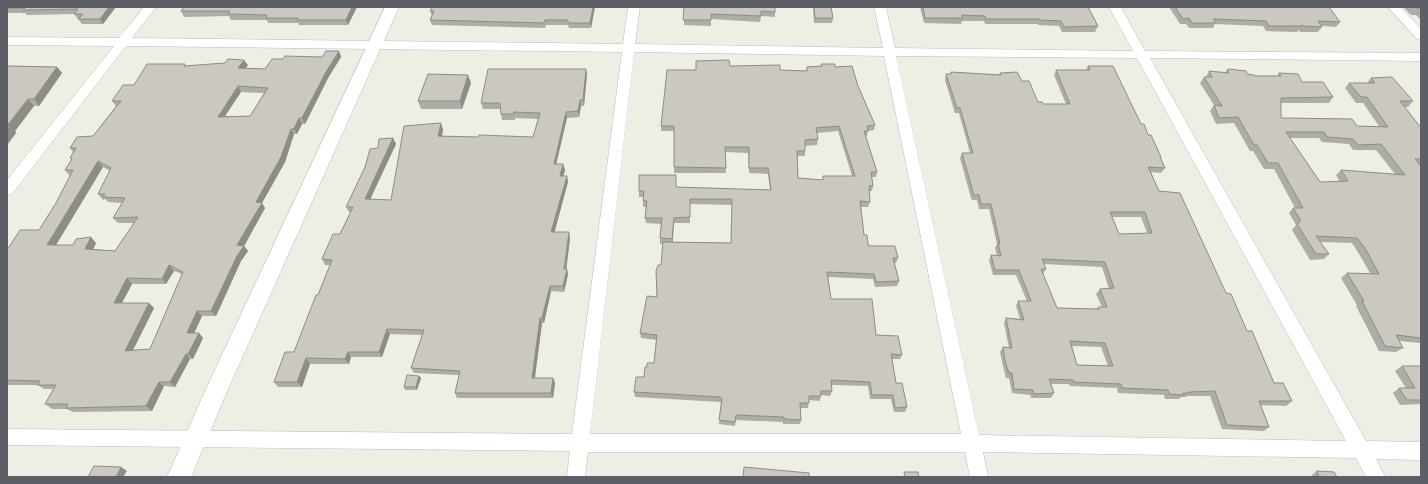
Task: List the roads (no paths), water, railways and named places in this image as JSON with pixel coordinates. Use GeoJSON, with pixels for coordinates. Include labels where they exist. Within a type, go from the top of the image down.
{"type":"FeatureCollection","features":[{"type":"Feature","properties":{"kind":"street"},"geometry":{"type":"LineString","coordinates":[[7,190],[150,7]]}},
{"type":"Feature","properties":{"kind":"street"},"geometry":{"type":"LineString","coordinates":[[179,477],[220,382],[392,7]]}},
{"type":"Feature","properties":{"kind":"street"},"geometry":{"type":"LineString","coordinates":[[576,477],[634,7]]}},
{"type":"Feature","properties":{"kind":"street"},"geometry":{"type":"LineString","coordinates":[[880,7],[979,477]]}},
{"type":"Feature","properties":{"kind":"street"},"geometry":{"type":"LineString","coordinates":[[1115,7],[1376,477]]}},
{"type":"Feature","properties":{"kind":"street"},"geometry":{"type":"LineString","coordinates":[[1394,7],[1421,36]]}},
{"type":"Feature","properties":{"kind":"street"},"geometry":{"type":"LineString","coordinates":[[7,41],[375,44],[1419,60]]}},
{"type":"Feature","properties":{"kind":"street"},"geometry":{"type":"LineString","coordinates":[[7,437],[580,443],[972,443],[1421,451]]}}]}
